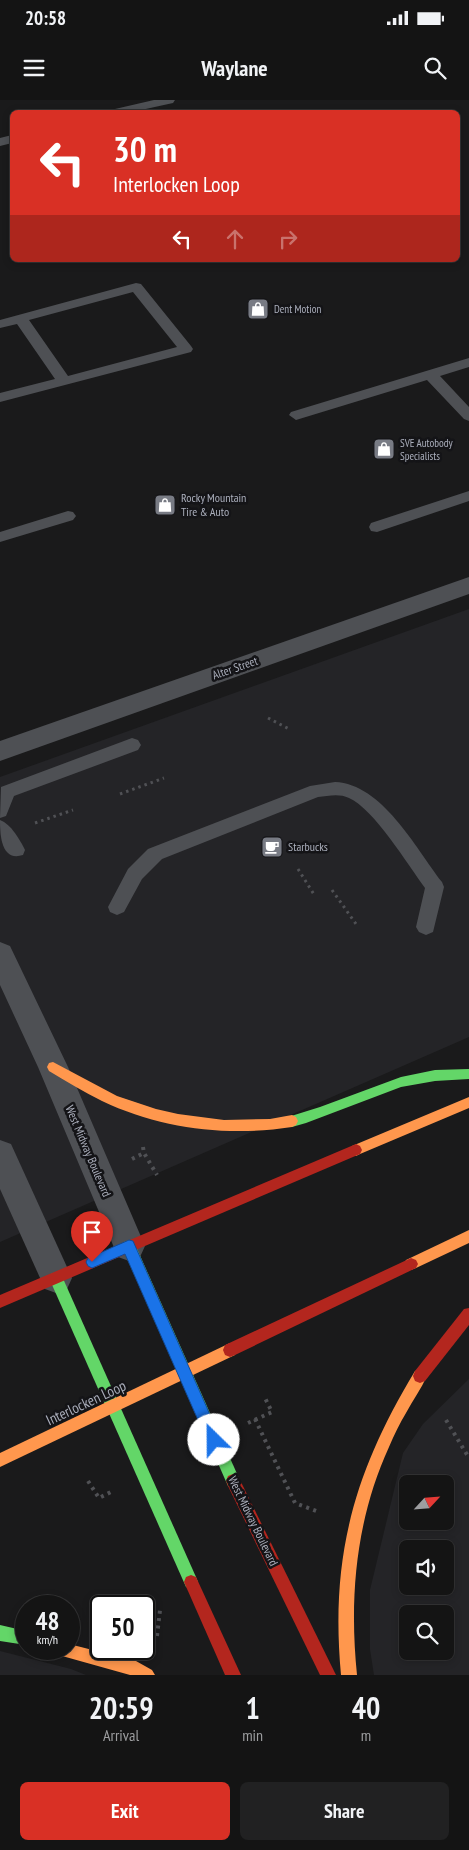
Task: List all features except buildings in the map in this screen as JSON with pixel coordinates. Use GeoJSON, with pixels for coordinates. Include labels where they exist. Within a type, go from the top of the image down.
{"type":"FeatureCollection","features":[{"type":"Feature","properties":{"kind":"main road"},"geometry":{"type":"LineString","coordinates":[[53,1067],[112,1100],[143,1112],[186,1121],[230,1124],[263,1124],[314,1116],[401,1082],[440,1074],[469,1074]]}},
{"type":"Feature","properties":{"kind":"main road"},"geometry":{"type":"LineString","coordinates":[[0,1302],[469,1102]]}},
{"type":"Feature","properties":{"kind":"main road","name":"Interlocken Loop"},"geometry":{"type":"LineString","coordinates":[[0,1460],[469,1236]]}},
{"type":"Feature","properties":{"kind":"main road","name":"West Midway Boulevard"},"geometry":{"type":"LineString","coordinates":[[129,1246],[226,1467],[328,1675]]}},
{"type":"Feature","properties":{"kind":"main road"},"geometry":{"type":"LineString","coordinates":[[56,1278],[234,1675]]}},
{"type":"Feature","properties":{"kind":"main road"},"geometry":{"type":"LineString","coordinates":[[349,1675],[346,1614],[350,1560],[361,1501],[379,1452],[398,1413],[422,1372],[469,1314]]}},
{"type":"Feature","properties":{"kind":"main road"},"geometry":{"type":"LineString","coordinates":[[0,1633],[15,1636]]}},
{"type":"Feature","properties":{"kind":"main road"},"geometry":{"type":"LineString","coordinates":[[80,1654],[136,1669],[147,1675]]}},
{"type":"Feature","properties":{"kind":"street","name":"Alter Street"},"geometry":{"type":"LineString","coordinates":[[0,751],[469,585]]}},
{"type":"Feature","properties":{"kind":"street","name":"West Midway Boulevard"},"geometry":{"type":"LineString","coordinates":[[0,954],[53,1067],[129,1246]]}},
{"type":"Feature","properties":{"kind":"street"},"geometry":{"type":"LineString","coordinates":[[0,1154],[56,1278]]}},
{"type":"Feature","properties":{"kind":"lane"},"geometry":{"type":"LineString","coordinates":[[125,110],[147,102],[169,100]]}},
{"type":"Feature","properties":{"kind":"lane"},"geometry":{"type":"LineString","coordinates":[[0,324],[136,288],[186,349],[0,398]]}},
{"type":"Feature","properties":{"kind":"lane"},"geometry":{"type":"LineString","coordinates":[[20,318],[64,381]]}},
{"type":"Feature","properties":{"kind":"lane"},"geometry":{"type":"LineString","coordinates":[[296,415],[469,362]]}},
{"type":"Feature","properties":{"kind":"lane"},"geometry":{"type":"LineString","coordinates":[[430,374],[469,416]]}},
{"type":"Feature","properties":{"kind":"lane"},"geometry":{"type":"LineString","coordinates":[[377,527],[469,496]]}},
{"type":"Feature","properties":{"kind":"lane"},"geometry":{"type":"LineString","coordinates":[[0,536],[68,516]]}},
{"type":"Feature","properties":{"kind":"lane"},"geometry":{"type":"LineString","coordinates":[[0,811],[7,792],[132,745]]}},
{"type":"Feature","properties":{"kind":"lane"},"geometry":{"type":"LineString","coordinates":[[117,907],[135,874],[162,850],[316,791],[344,788],[366,799],[377,810],[434,887],[426,927]]}},
{"type":"Feature","properties":{"kind":"lane"},"geometry":{"type":"LineString","coordinates":[[0,827],[16,850]]}},
{"type":"Feature","properties":{"kind":"path"},"geometry":{"type":"LineString","coordinates":[[268,718],[291,730]]}},
{"type":"Feature","properties":{"kind":"path"},"geometry":{"type":"LineString","coordinates":[[120,794],[164,778]]}},
{"type":"Feature","properties":{"kind":"path"},"geometry":{"type":"LineString","coordinates":[[38,822],[73,810]]}},
{"type":"Feature","properties":{"kind":"path"},"geometry":{"type":"LineString","coordinates":[[298,869],[315,896]]}},
{"type":"Feature","properties":{"kind":"path"},"geometry":{"type":"LineString","coordinates":[[332,890],[356,924]]}},
{"type":"Feature","properties":{"kind":"path"},"geometry":{"type":"LineString","coordinates":[[131,1160],[144,1153],[156,1175]]}},
{"type":"Feature","properties":{"kind":"path"},"geometry":{"type":"LineString","coordinates":[[248,1423],[272,1412],[265,1398]]}},
{"type":"Feature","properties":{"kind":"path"},"geometry":{"type":"LineString","coordinates":[[255,1420],[295,1503],[324,1514]]}},
{"type":"Feature","properties":{"kind":"path"},"geometry":{"type":"LineString","coordinates":[[446,1420],[469,1458]]}},
{"type":"Feature","properties":{"kind":"path"},"geometry":{"type":"LineString","coordinates":[[88,1481],[99,1498],[118,1489]]}},
{"type":"Feature","properties":{"kind":"shaded area"},"geometry":{"type":"Polygon","coordinates":[[[469,609],[469,1037],[0,1242],[0,777],[469,609]]]}},
{"type":"Feature","properties":{"kind":"shaded area"},"geometry":{"type":"Polygon","coordinates":[[[469,1379],[469,1675],[374,1675],[370,1649],[370,1590],[403,1453],[423,1424],[469,1379]]]}},
{"type":"Feature","properties":{"kind":"shaded area"},"geometry":{"type":"Polygon","coordinates":[[[0,1651],[15,1655],[15,1660],[36,1660],[86,1675],[0,1675],[0,1651]]]}},
{"type":"Feature","properties":{"kind":"traffic: fast"},"geometry":{"type":"LineString","coordinates":[[292,1121],[320,1113],[401,1082],[418,1078],[469,1074]]}},
{"type":"Feature","properties":{"kind":"traffic: fast"},"geometry":{"type":"LineString","coordinates":[[129,1246],[233,1481]]}},
{"type":"Feature","properties":{"kind":"traffic: fast"},"geometry":{"type":"LineString","coordinates":[[56,1278],[191,1582]]}},
{"type":"Feature","properties":{"kind":"traffic: fast"},"geometry":{"type":"LineString","coordinates":[[0,1633],[15,1636]]}},
{"type":"Feature","properties":{"kind":"traffic: slow"},"geometry":{"type":"LineString","coordinates":[[53,1067],[113,1100],[156,1115],[178,1120],[224,1126],[247,1126],[292,1121]]}},
{"type":"Feature","properties":{"kind":"traffic: slow"},"geometry":{"type":"LineString","coordinates":[[356,1150],[469,1102]]}},
{"type":"Feature","properties":{"kind":"traffic: slow"},"geometry":{"type":"LineString","coordinates":[[411,1264],[469,1236]]}},
{"type":"Feature","properties":{"kind":"traffic: slow"},"geometry":{"type":"LineString","coordinates":[[0,1460],[230,1350]]}},
{"type":"Feature","properties":{"kind":"traffic: slow"},"geometry":{"type":"LineString","coordinates":[[349,1675],[345,1636],[345,1597],[349,1558],[357,1519],[368,1481],[383,1445],[400,1410],[420,1376]]}},
{"type":"Feature","properties":{"kind":"traffic: slow"},"geometry":{"type":"LineString","coordinates":[[80,1654],[136,1669],[147,1675]]}},
{"type":"Feature","properties":{"kind":"traffic: jam"},"geometry":{"type":"LineString","coordinates":[[0,1302],[356,1150]]}},
{"type":"Feature","properties":{"kind":"traffic: jam"},"geometry":{"type":"LineString","coordinates":[[230,1350],[411,1264]]}},
{"type":"Feature","properties":{"kind":"traffic: jam"},"geometry":{"type":"LineString","coordinates":[[420,1376],[469,1314]]}},
{"type":"Feature","properties":{"kind":"traffic: jam"},"geometry":{"type":"LineString","coordinates":[[233,1481],[328,1675]]}},
{"type":"Feature","properties":{"kind":"traffic: jam"},"geometry":{"type":"LineString","coordinates":[[191,1582],[233,1675]]}},
{"type":"Feature","properties":{"kind":"place","name":"Dent Motion"},"geometry":{"type":"Point","coordinates":[258,309]}},
{"type":"Feature","properties":{"kind":"place","name":"SVE Autobody Specialists"},"geometry":{"type":"Point","coordinates":[384,449]}},
{"type":"Feature","properties":{"kind":"place","name":"Rocky Mountain Tire & Auto"},"geometry":{"type":"Point","coordinates":[165,505]}},
{"type":"Feature","properties":{"kind":"place","name":"Starbucks"},"geometry":{"type":"Point","coordinates":[272,847]}},
{"type":"Feature","properties":{"kind":"route"},"geometry":{"type":"LineString","coordinates":[[92,1262],[129,1246],[214,1440]]}}]}
